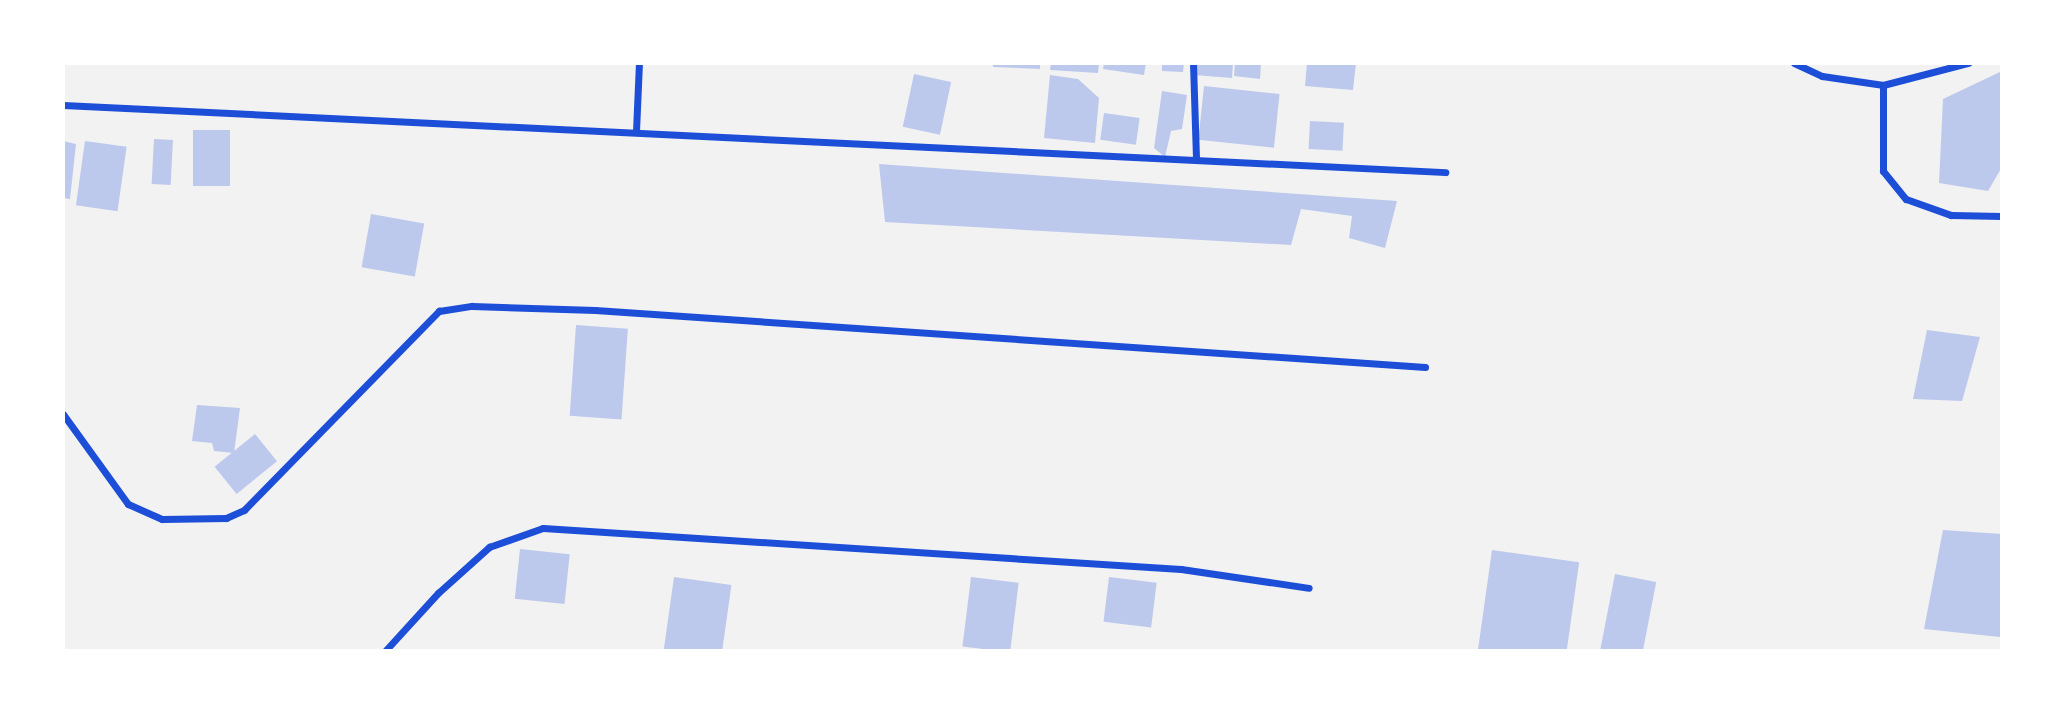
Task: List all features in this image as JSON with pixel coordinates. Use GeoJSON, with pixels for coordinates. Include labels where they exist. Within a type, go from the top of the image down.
{"type":"FeatureCollection","features":[{"type":"Feature","properties":{"kind":"street"},"geometry":{"type":"LineString","coordinates":[[636,131],[639,63]]}},
{"type":"Feature","properties":{"kind":"street"},"geometry":{"type":"LineString","coordinates":[[1193,63],[1195,160]]}},
{"type":"Feature","properties":{"kind":"street"},"geometry":{"type":"LineString","coordinates":[[1794,63],[1822,76],[1882,85],[1968,63]]}},
{"type":"Feature","properties":{"kind":"street"},"geometry":{"type":"LineString","coordinates":[[1882,85],[1883,171],[1906,199],[1951,215],[2002,216]]}},
{"type":"Feature","properties":{"kind":"street"},"geometry":{"type":"LineString","coordinates":[[63,105],[1445,172]]}},
{"type":"Feature","properties":{"kind":"street"},"geometry":{"type":"LineString","coordinates":[[63,414],[128,504],[162,519],[226,517],[244,510],[439,311],[472,306],[595,310],[1426,367]]}},
{"type":"Feature","properties":{"kind":"street"},"geometry":{"type":"LineString","coordinates":[[385,651],[438,593],[489,547],[543,528],[1181,569],[1309,588]]}},
{"type":"Feature","properties":{"kind":"building"},"geometry":{"type":"Polygon","coordinates":[[[993,63],[1040,63],[1040,69],[993,67],[993,63]]]}},
{"type":"Feature","properties":{"kind":"building"},"geometry":{"type":"Polygon","coordinates":[[[1051,63],[1099,63],[1098,73],[1050,70],[1051,63]]]}},
{"type":"Feature","properties":{"kind":"building"},"geometry":{"type":"Polygon","coordinates":[[[1104,63],[1146,63],[1144,75],[1103,69],[1104,63]]]}},
{"type":"Feature","properties":{"kind":"building"},"geometry":{"type":"Polygon","coordinates":[[[1162,63],[1184,63],[1183,72],[1162,71],[1162,63]]]}},
{"type":"Feature","properties":{"kind":"building"},"geometry":{"type":"Polygon","coordinates":[[[1195,63],[1233,63],[1232,78],[1194,75],[1195,63]]]}},
{"type":"Feature","properties":{"kind":"building"},"geometry":{"type":"Polygon","coordinates":[[[1235,63],[1261,63],[1260,79],[1234,76],[1235,63]]]}},
{"type":"Feature","properties":{"kind":"building"},"geometry":{"type":"Polygon","coordinates":[[[1307,63],[1356,63],[1353,90],[1305,86],[1307,63]]]}},
{"type":"Feature","properties":{"kind":"building"},"geometry":{"type":"Polygon","coordinates":[[[2002,71],[2002,167],[1988,191],[1939,183],[1943,99],[2002,71]]]}},
{"type":"Feature","properties":{"kind":"building"},"geometry":{"type":"Polygon","coordinates":[[[914,74],[951,82],[940,135],[903,127],[914,74]]]}},
{"type":"Feature","properties":{"kind":"building"},"geometry":{"type":"Polygon","coordinates":[[[1050,75],[1078,79],[1099,98],[1095,143],[1044,138],[1050,75]]]}},
{"type":"Feature","properties":{"kind":"building"},"geometry":{"type":"Polygon","coordinates":[[[1204,86],[1280,94],[1274,148],[1198,140],[1204,86]]]}},
{"type":"Feature","properties":{"kind":"building"},"geometry":{"type":"Polygon","coordinates":[[[1162,91],[1187,95],[1182,129],[1171,131],[1165,157],[1154,148],[1162,91]]]}},
{"type":"Feature","properties":{"kind":"building"},"geometry":{"type":"Polygon","coordinates":[[[1104,113],[1140,118],[1136,145],[1100,140],[1104,113]]]}},
{"type":"Feature","properties":{"kind":"building"},"geometry":{"type":"Polygon","coordinates":[[[1310,121],[1344,123],[1342,151],[1309,149],[1310,121]]]}},
{"type":"Feature","properties":{"kind":"building"},"geometry":{"type":"Polygon","coordinates":[[[193,130],[230,130],[230,186],[193,186],[193,130]]]}},
{"type":"Feature","properties":{"kind":"building"},"geometry":{"type":"Polygon","coordinates":[[[154,139],[173,140],[171,185],[152,184],[154,139]]]}},
{"type":"Feature","properties":{"kind":"building"},"geometry":{"type":"Polygon","coordinates":[[[63,141],[76,144],[70,199],[63,198],[63,141]]]}},
{"type":"Feature","properties":{"kind":"building"},"geometry":{"type":"Polygon","coordinates":[[[85,141],[127,147],[118,211],[76,205],[85,141]]]}},
{"type":"Feature","properties":{"kind":"building"},"geometry":{"type":"Polygon","coordinates":[[[879,164],[1397,201],[1385,248],[1349,238],[1352,216],[1301,209],[1291,245],[885,222],[879,164]]]}},
{"type":"Feature","properties":{"kind":"building"},"geometry":{"type":"Polygon","coordinates":[[[371,214],[424,223],[415,277],[362,267],[371,214]]]}},
{"type":"Feature","properties":{"kind":"building"},"geometry":{"type":"Polygon","coordinates":[[[576,325],[628,329],[622,419],[570,416],[576,325]]]}},
{"type":"Feature","properties":{"kind":"building"},"geometry":{"type":"Polygon","coordinates":[[[1927,330],[1980,337],[1962,401],[1913,399],[1927,330]]]}},
{"type":"Feature","properties":{"kind":"building"},"geometry":{"type":"Polygon","coordinates":[[[197,405],[240,408],[234,453],[214,451],[212,443],[192,441],[197,405]]]}},
{"type":"Feature","properties":{"kind":"building"},"geometry":{"type":"Polygon","coordinates":[[[255,434],[277,461],[237,494],[215,467],[255,434]]]}},
{"type":"Feature","properties":{"kind":"building"},"geometry":{"type":"Polygon","coordinates":[[[1943,530],[2002,534],[2000,637],[1924,629],[1943,530]]]}},
{"type":"Feature","properties":{"kind":"building"},"geometry":{"type":"Polygon","coordinates":[[[520,549],[570,554],[564,604],[515,599],[520,549]]]}},
{"type":"Feature","properties":{"kind":"building"},"geometry":{"type":"Polygon","coordinates":[[[1492,550],[1579,562],[1567,651],[1478,651],[1492,550]]]}},
{"type":"Feature","properties":{"kind":"building"},"geometry":{"type":"Polygon","coordinates":[[[1615,574],[1656,582],[1643,651],[1600,651],[1615,574]]]}},
{"type":"Feature","properties":{"kind":"building"},"geometry":{"type":"Polygon","coordinates":[[[674,577],[731,585],[722,651],[664,651],[674,577]]]}},
{"type":"Feature","properties":{"kind":"building"},"geometry":{"type":"Polygon","coordinates":[[[971,577],[1019,583],[1010,651],[962,646],[971,577]]]}},
{"type":"Feature","properties":{"kind":"building"},"geometry":{"type":"Polygon","coordinates":[[[1109,577],[1157,583],[1151,628],[1104,622],[1109,577]]]}}]}
